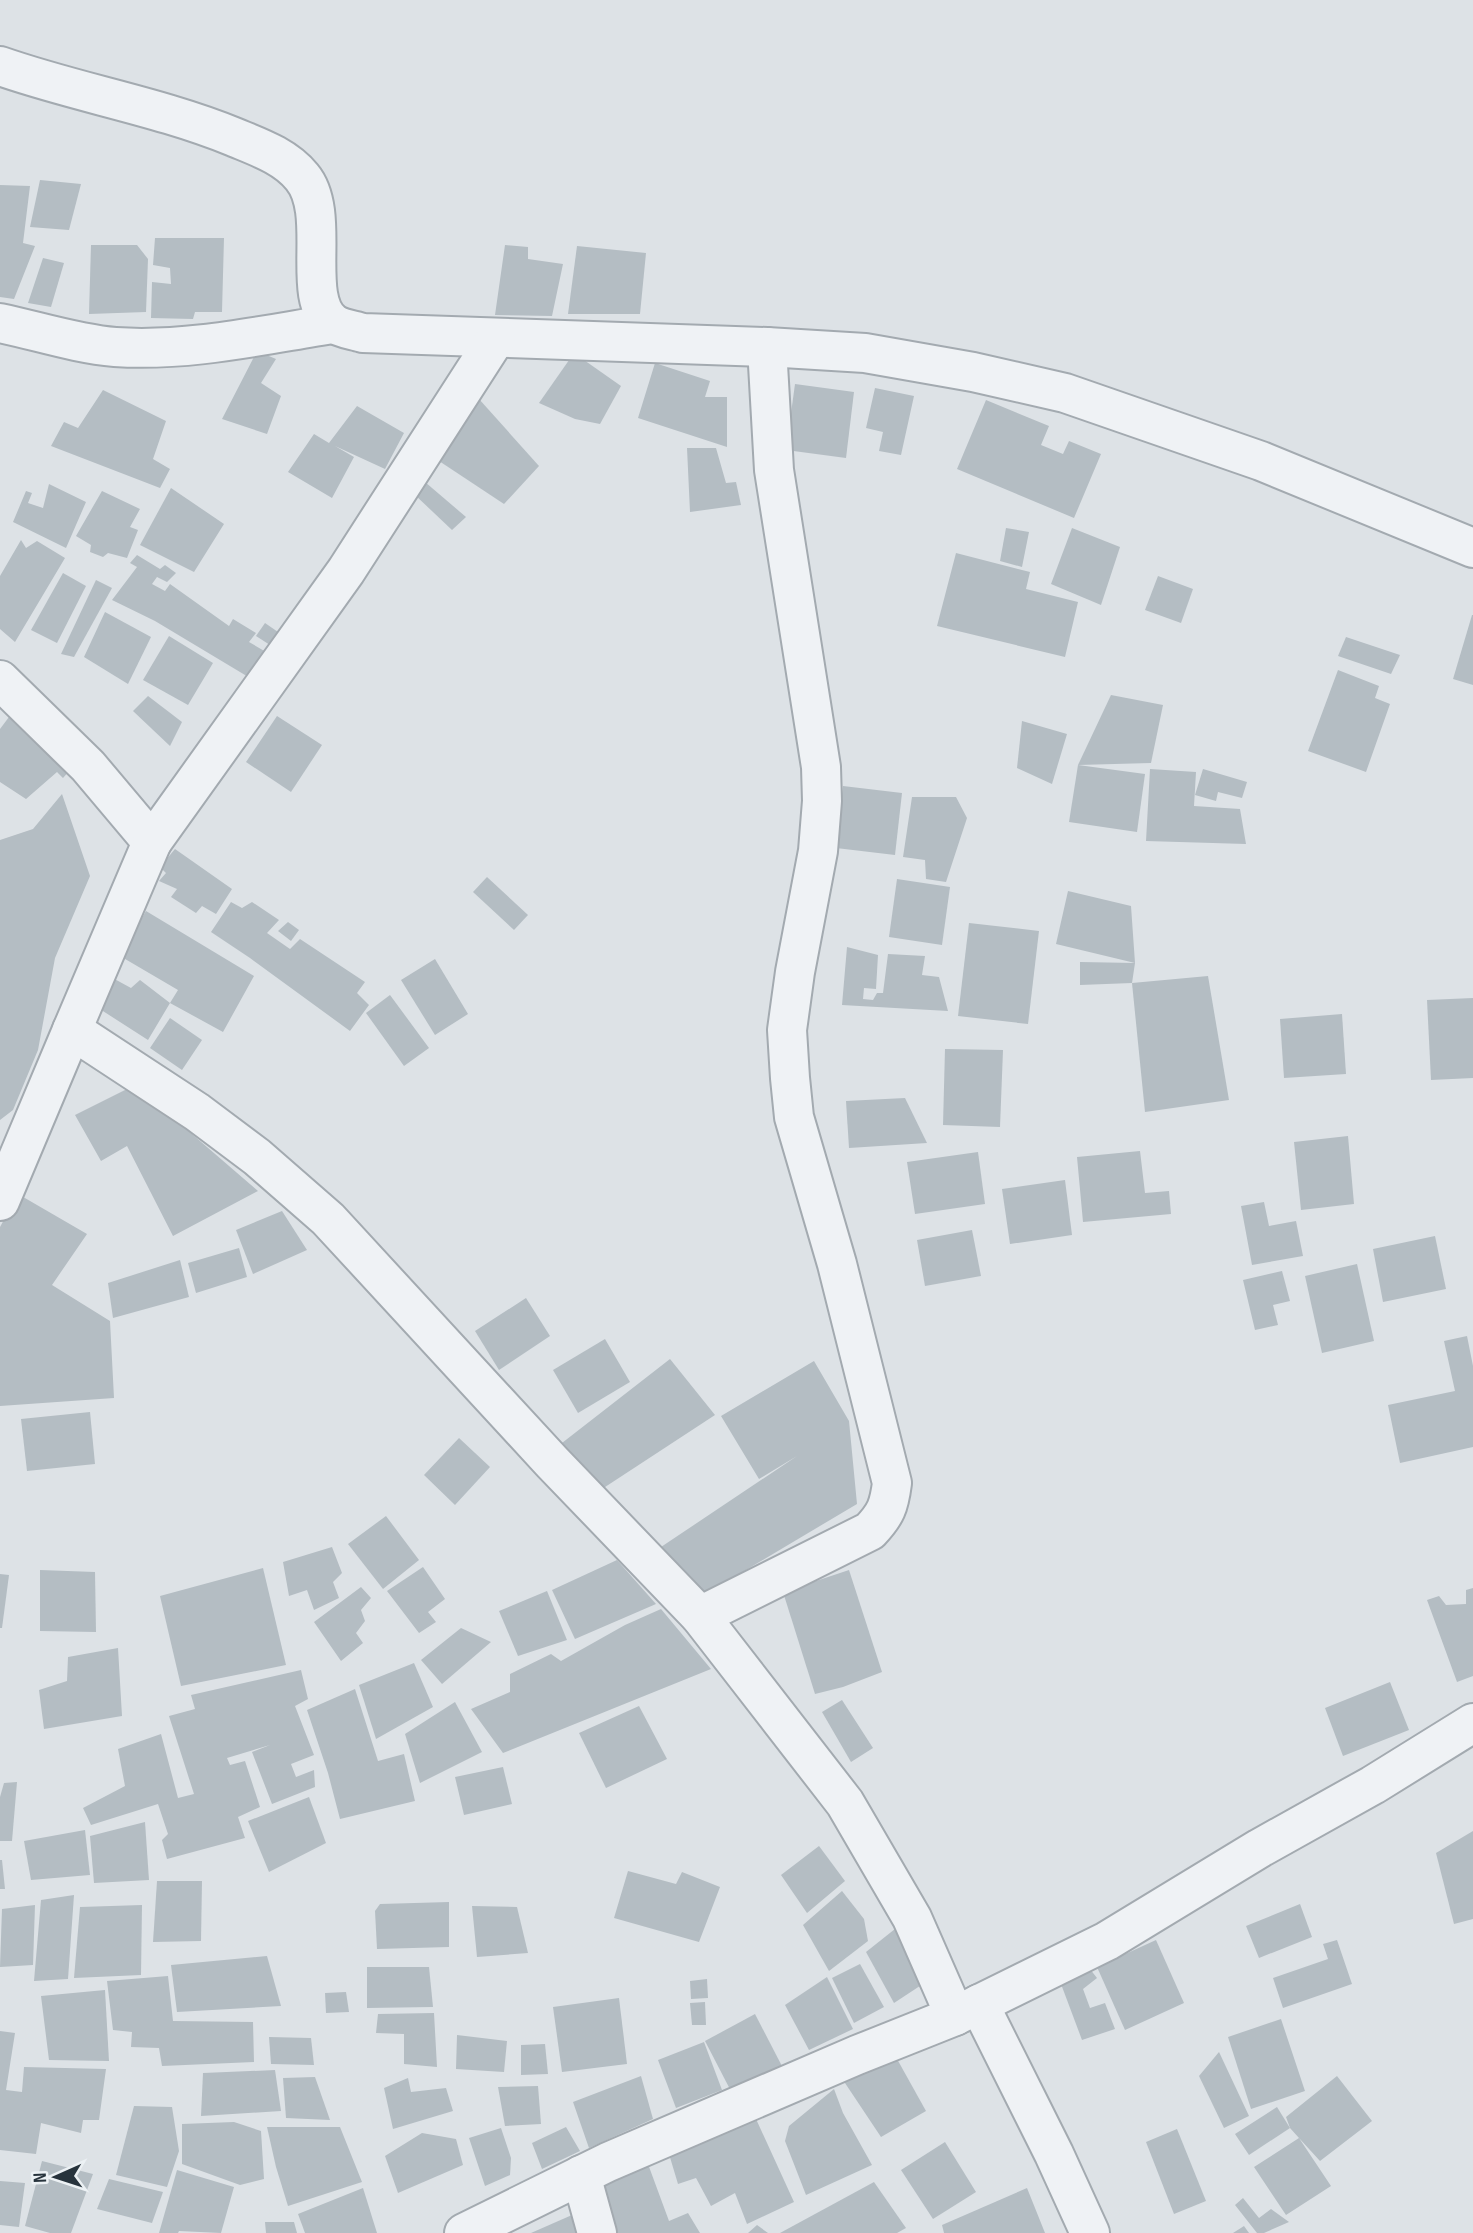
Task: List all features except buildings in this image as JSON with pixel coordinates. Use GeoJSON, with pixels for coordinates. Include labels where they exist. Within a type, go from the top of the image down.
{"type":"FeatureCollection","features":[{"type":"Feature","properties":{"kind":"street"},"geometry":{"type":"LineString","coordinates":[[0,66],[199,123],[267,150],[289,165],[303,178],[312,195],[316,224],[317,291],[324,313],[334,324]]}},
{"type":"Feature","properties":{"kind":"street"},"geometry":{"type":"LineString","coordinates":[[0,323],[105,345],[149,347],[202,344],[334,324],[363,332],[865,353],[973,372],[1065,393],[1261,461],[1473,548]]}},
{"type":"Feature","properties":{"kind":"street"},"geometry":{"type":"LineString","coordinates":[[0,1201],[152,842],[346,571],[496,338]]}},
{"type":"Feature","properties":{"kind":"street"},"geometry":{"type":"LineString","coordinates":[[700,1616],[870,1531],[887,1510],[892,1483],[837,1264],[794,1117],[787,1030],[818,851],[821,766],[774,470],[767,347]]}},
{"type":"Feature","properties":{"kind":"street"},"geometry":{"type":"LineString","coordinates":[[0,680],[88,766],[152,842]]}},
{"type":"Feature","properties":{"kind":"street"},"geometry":{"type":"LineString","coordinates":[[72,1030],[197,1112],[257,1157],[328,1219],[543,1452],[700,1616],[845,1803],[1054,2154],[1090,2233]]}},
{"type":"Feature","properties":{"kind":"street"},"geometry":{"type":"LineString","coordinates":[[464,2233],[581,2175],[967,2010],[1107,1941],[1473,1723]]}},
{"type":"Feature","properties":{"kind":"street"},"geometry":{"type":"LineString","coordinates":[[581,2175],[597,2233]]}}]}
